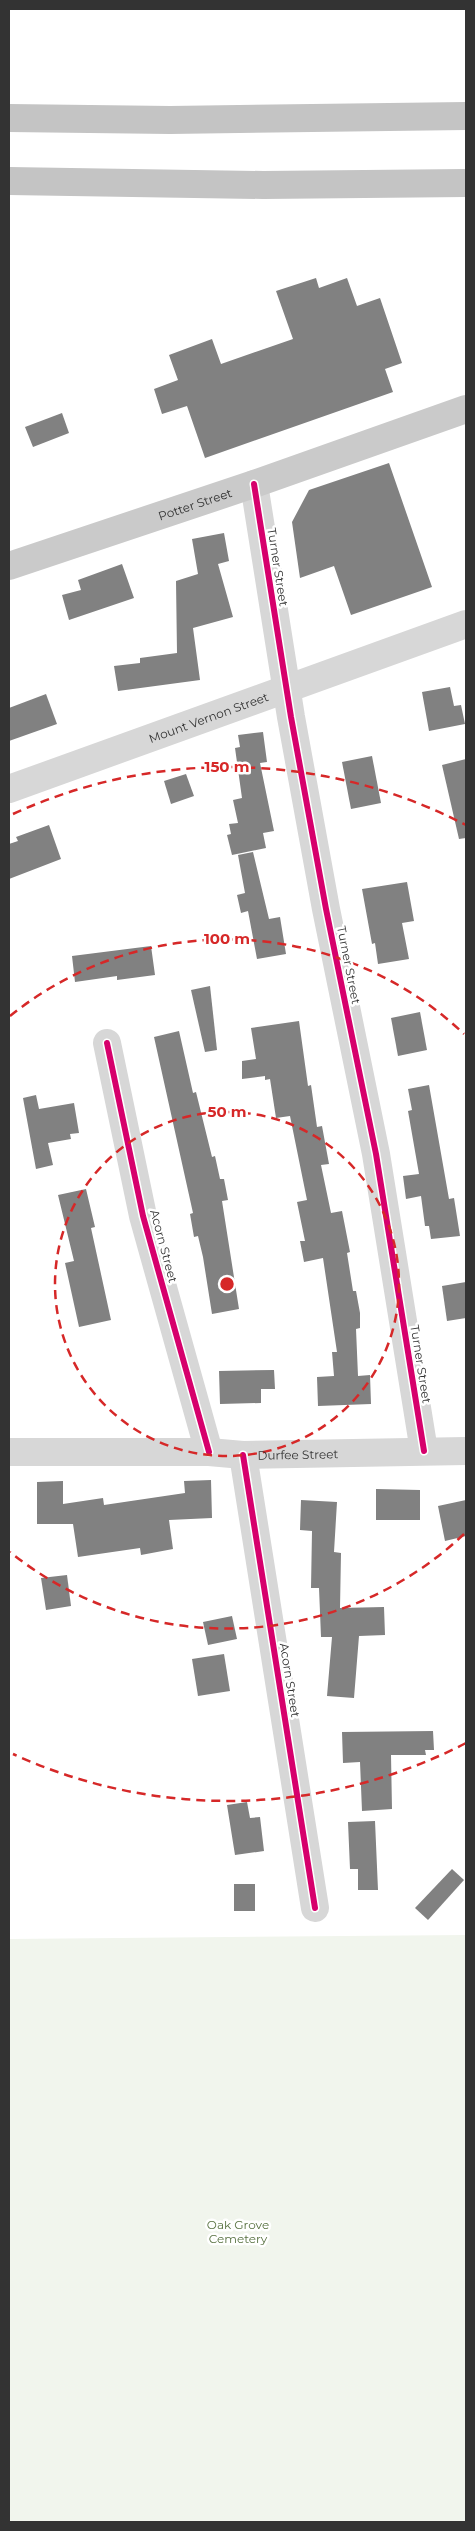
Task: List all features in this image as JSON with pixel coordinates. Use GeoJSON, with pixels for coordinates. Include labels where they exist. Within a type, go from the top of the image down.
{"type":"FeatureCollection","features":[{"type":"Feature","properties":{"kind":"highway"},"geometry":{"type":"LineString","coordinates":[[9,118],[170,120],[466,116]]}},
{"type":"Feature","properties":{"kind":"highway"},"geometry":{"type":"LineString","coordinates":[[9,181],[263,186],[466,183]]}},
{"type":"Feature","properties":{"kind":"main road","name":"Potter Street"},"geometry":{"type":"LineString","coordinates":[[9,566],[254,484],[466,409]]}},
{"type":"Feature","properties":{"kind":"street","name":"Turner Street"},"geometry":{"type":"LineString","coordinates":[[254,484],[286,688],[325,899],[376,1154],[424,1451]]}},
{"type":"Feature","properties":{"kind":"street","name":"Mount Vernon Street"},"geometry":{"type":"LineString","coordinates":[[9,790],[466,624]]}},
{"type":"Feature","properties":{"kind":"street","name":"Acorn Street"},"geometry":{"type":"LineString","coordinates":[[108,1043],[144,1216],[209,1452]]}},
{"type":"Feature","properties":{"kind":"street","name":"Durfee Street"},"geometry":{"type":"LineString","coordinates":[[9,1452],[209,1452],[243,1454],[466,1451]]}},
{"type":"Feature","properties":{"kind":"street","name":"Acorn Street"},"geometry":{"type":"LineString","coordinates":[[243,1454],[315,1908]]}},
{"type":"Feature","properties":{"kind":"green space","name":"Oak Grove Cemetery"},"geometry":{"type":"Polygon","coordinates":[[[466,1935],[466,2522],[9,2522],[9,1939],[466,1935]]]}},
{"type":"Feature","properties":{"kind":"building"},"geometry":{"type":"Polygon","coordinates":[[[316,278],[319,288],[347,278],[357,306],[380,298],[402,363],[385,369],[393,392],[205,458],[187,406],[162,414],[154,389],[178,380],[169,355],[212,339],[221,364],[293,339],[276,291],[316,278]]]}},
{"type":"Feature","properties":{"kind":"building"},"geometry":{"type":"Polygon","coordinates":[[[62,413],[69,433],[33,447],[25,427],[62,413]]]}},
{"type":"Feature","properties":{"kind":"building"},"geometry":{"type":"Polygon","coordinates":[[[389,463],[432,587],[351,615],[334,566],[300,578],[292,522],[309,490],[389,463]]]}},
{"type":"Feature","properties":{"kind":"building"},"geometry":{"type":"Polygon","coordinates":[[[224,533],[229,561],[218,564],[233,617],[193,628],[200,680],[118,691],[114,666],[140,663],[140,658],[177,653],[176,581],[198,574],[192,539],[224,533]]]}},
{"type":"Feature","properties":{"kind":"building"},"geometry":{"type":"Polygon","coordinates":[[[122,564],[134,598],[69,620],[62,595],[81,590],[78,580],[122,564]]]}},
{"type":"Feature","properties":{"kind":"building"},"geometry":{"type":"Polygon","coordinates":[[[450,687],[454,706],[461,705],[465,724],[429,731],[422,692],[450,687]]]}},
{"type":"Feature","properties":{"kind":"building"},"geometry":{"type":"Polygon","coordinates":[[[46,694],[57,724],[9,741],[9,708],[46,694]]]}},
{"type":"Feature","properties":{"kind":"building"},"geometry":{"type":"Polygon","coordinates":[[[263,732],[267,762],[260,763],[274,831],[263,833],[266,848],[232,855],[227,835],[231,834],[229,824],[238,823],[233,800],[242,798],[235,748],[240,747],[238,735],[263,732]]]}},
{"type":"Feature","properties":{"kind":"building"},"geometry":{"type":"Polygon","coordinates":[[[372,756],[381,803],[351,809],[342,762],[372,756]]]}},
{"type":"Feature","properties":{"kind":"building"},"geometry":{"type":"Polygon","coordinates":[[[466,759],[466,838],[459,839],[442,765],[466,759]]]}},
{"type":"Feature","properties":{"kind":"building"},"geometry":{"type":"Polygon","coordinates":[[[186,774],[194,796],[171,804],[164,781],[186,774]]]}},
{"type":"Feature","properties":{"kind":"building"},"geometry":{"type":"Polygon","coordinates":[[[49,825],[61,859],[9,879],[9,844],[18,841],[16,837],[49,825]]]}},
{"type":"Feature","properties":{"kind":"building"},"geometry":{"type":"Polygon","coordinates":[[[253,852],[269,919],[280,917],[286,954],[257,959],[248,911],[241,913],[237,895],[245,893],[238,855],[253,852]]]}},
{"type":"Feature","properties":{"kind":"building"},"geometry":{"type":"Polygon","coordinates":[[[407,882],[414,921],[402,923],[409,959],[378,964],[375,943],[372,944],[362,889],[407,882]]]}},
{"type":"Feature","properties":{"kind":"building"},"geometry":{"type":"Polygon","coordinates":[[[151,946],[155,975],[117,980],[117,976],[75,982],[72,956],[151,946]]]}},
{"type":"Feature","properties":{"kind":"building"},"geometry":{"type":"Polygon","coordinates":[[[210,986],[217,1050],[205,1052],[191,990],[210,986]]]}},
{"type":"Feature","properties":{"kind":"building"},"geometry":{"type":"Polygon","coordinates":[[[420,1012],[427,1050],[398,1056],[391,1018],[420,1012]]]}},
{"type":"Feature","properties":{"kind":"building"},"geometry":{"type":"Polygon","coordinates":[[[299,1021],[308,1086],[311,1085],[317,1127],[322,1126],[329,1164],[321,1165],[331,1213],[342,1211],[350,1252],[347,1253],[353,1291],[356,1291],[360,1313],[360,1328],[356,1329],[358,1376],[370,1375],[371,1404],[318,1406],[317,1377],[334,1376],[332,1352],[337,1352],[323,1258],[304,1262],[300,1241],[305,1241],[297,1202],[307,1200],[290,1116],[276,1118],[270,1079],[265,1080],[265,1076],[242,1079],[242,1061],[256,1059],[251,1028],[299,1021]]]}},
{"type":"Feature","properties":{"kind":"building"},"geometry":{"type":"Polygon","coordinates":[[[179,1031],[193,1093],[196,1092],[212,1157],[215,1156],[220,1179],[224,1179],[228,1200],[222,1201],[239,1309],[212,1314],[203,1257],[198,1236],[194,1237],[190,1214],[193,1213],[154,1037],[179,1031]]]}},
{"type":"Feature","properties":{"kind":"building"},"geometry":{"type":"Polygon","coordinates":[[[429,1085],[449,1199],[454,1198],[460,1236],[431,1239],[429,1226],[425,1226],[421,1196],[406,1199],[403,1176],[419,1174],[408,1111],[412,1110],[408,1089],[429,1085]]]}},
{"type":"Feature","properties":{"kind":"building"},"geometry":{"type":"Polygon","coordinates":[[[36,1095],[39,1109],[74,1103],[79,1133],[70,1134],[71,1139],[48,1143],[53,1165],[36,1169],[23,1098],[36,1095]]]}},
{"type":"Feature","properties":{"kind":"building"},"geometry":{"type":"Polygon","coordinates":[[[86,1189],[95,1227],[91,1228],[111,1320],[79,1327],[65,1263],[74,1261],[58,1195],[86,1189]]]}},
{"type":"Feature","properties":{"kind":"building"},"geometry":{"type":"Polygon","coordinates":[[[466,1282],[466,1318],[447,1321],[442,1286],[466,1282]]]}},
{"type":"Feature","properties":{"kind":"building"},"geometry":{"type":"Polygon","coordinates":[[[274,1370],[275,1389],[261,1389],[261,1403],[220,1404],[219,1371],[274,1370]]]}},
{"type":"Feature","properties":{"kind":"building"},"geometry":{"type":"Polygon","coordinates":[[[211,1480],[212,1518],[169,1520],[173,1549],[141,1555],[140,1548],[78,1557],[73,1524],[37,1524],[37,1482],[63,1481],[63,1504],[103,1498],[104,1505],[185,1493],[184,1481],[211,1480]]]}},
{"type":"Feature","properties":{"kind":"building"},"geometry":{"type":"Polygon","coordinates":[[[376,1489],[420,1490],[420,1520],[376,1520],[376,1489]]]}},
{"type":"Feature","properties":{"kind":"building"},"geometry":{"type":"Polygon","coordinates":[[[301,1500],[337,1502],[334,1552],[341,1553],[340,1608],[384,1607],[385,1635],[359,1636],[354,1698],[327,1696],[332,1637],[321,1637],[319,1588],[311,1588],[312,1531],[300,1530],[301,1500]]]}},
{"type":"Feature","properties":{"kind":"building"},"geometry":{"type":"Polygon","coordinates":[[[466,1500],[466,1536],[445,1541],[438,1506],[466,1500]]]}},
{"type":"Feature","properties":{"kind":"building"},"geometry":{"type":"Polygon","coordinates":[[[67,1575],[71,1606],[46,1610],[41,1578],[67,1575]]]}},
{"type":"Feature","properties":{"kind":"building"},"geometry":{"type":"Polygon","coordinates":[[[232,1616],[237,1639],[208,1645],[203,1622],[232,1616]]]}},
{"type":"Feature","properties":{"kind":"building"},"geometry":{"type":"Polygon","coordinates":[[[224,1654],[230,1691],[198,1696],[192,1659],[224,1654]]]}},
{"type":"Feature","properties":{"kind":"building"},"geometry":{"type":"Polygon","coordinates":[[[433,1731],[434,1750],[425,1750],[426,1755],[391,1755],[392,1809],[362,1811],[360,1762],[343,1763],[342,1732],[433,1731]]]}},
{"type":"Feature","properties":{"kind":"building"},"geometry":{"type":"Polygon","coordinates":[[[247,1802],[250,1818],[260,1817],[264,1851],[235,1855],[227,1805],[247,1802]]]}},
{"type":"Feature","properties":{"kind":"building"},"geometry":{"type":"Polygon","coordinates":[[[375,1821],[378,1890],[358,1890],[358,1869],[350,1869],[348,1822],[375,1821]]]}},
{"type":"Feature","properties":{"kind":"building"},"geometry":{"type":"Polygon","coordinates":[[[452,1869],[464,1880],[428,1920],[415,1908],[452,1869]]]}},
{"type":"Feature","properties":{"kind":"building"},"geometry":{"type":"Polygon","coordinates":[[[234,1884],[255,1884],[255,1911],[234,1911],[234,1884]]]}},
{"type":"Feature","properties":{"kind":"cycle path"},"geometry":{"type":"LineString","coordinates":[[254,484],[291,717],[326,909],[376,1154],[424,1451]]}},
{"type":"Feature","properties":{"kind":"cycle path"},"geometry":{"type":"LineString","coordinates":[[107,1043],[143,1216],[209,1452]]}},
{"type":"Feature","properties":{"kind":"cycle path"},"geometry":{"type":"LineString","coordinates":[[243,1455],[315,1908]]}}]}
